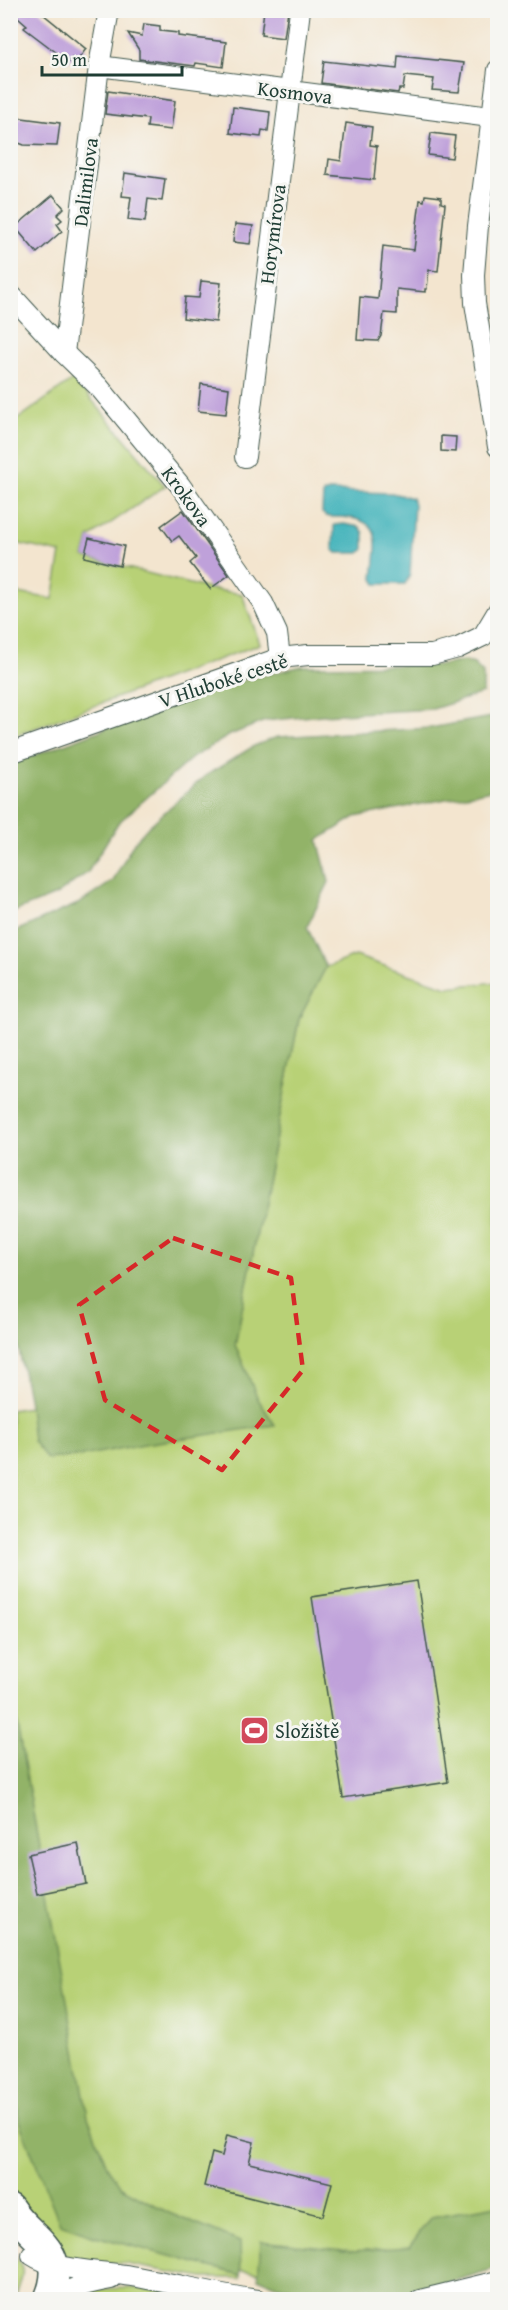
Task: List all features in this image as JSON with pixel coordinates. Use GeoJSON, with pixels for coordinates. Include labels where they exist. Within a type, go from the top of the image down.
{"type":"FeatureCollection","features":[{"type":"Feature","properties":{"kind":"main road"},"geometry":{"type":"LineString","coordinates":[[10,2208],[19,2220],[40,2238],[43,2259],[54,2281],[49,2300]]}},
{"type":"Feature","properties":{"kind":"main road"},"geometry":{"type":"LineString","coordinates":[[10,2236],[19,2240],[43,2259]]}},
{"type":"Feature","properties":{"kind":"main road"},"geometry":{"type":"LineString","coordinates":[[29,2300],[36,2287],[37,2266],[43,2259]]}},
{"type":"Feature","properties":{"kind":"street","name":"Horymírova"},"geometry":{"type":"LineString","coordinates":[[244,457],[300,10]]}},
{"type":"Feature","properties":{"kind":"street","name":"Dalimilova"},"geometry":{"type":"LineString","coordinates":[[64,353],[104,12]]}},
{"type":"Feature","properties":{"kind":"street","name":"Kosmova"},"geometry":{"type":"LineString","coordinates":[[99,66],[495,117]]}},
{"type":"Feature","properties":{"kind":"street"},"geometry":{"type":"LineString","coordinates":[[498,70],[495,117],[474,275],[475,303],[498,447]]}},
{"type":"Feature","properties":{"kind":"street","name":"Krokova"},"geometry":{"type":"LineString","coordinates":[[10,294],[99,387],[192,502],[263,603],[277,633],[280,658]]}},
{"type":"Feature","properties":{"kind":"street","name":"V Hluboké cestě"},"geometry":{"type":"LineString","coordinates":[[10,753],[280,658],[308,655],[432,656],[458,648],[483,636],[498,611]]}},
{"type":"Feature","properties":{"kind":"street"},"geometry":{"type":"LineString","coordinates":[[43,2259],[76,2269],[129,2276],[258,2300]]}},
{"type":"Feature","properties":{"kind":"street"},"geometry":{"type":"LineString","coordinates":[[49,2300],[79,2286],[129,2276]]}},
{"type":"Feature","properties":{"kind":"street"},"geometry":{"type":"LineString","coordinates":[[420,2300],[498,2281]]}},
{"type":"Feature","properties":{"kind":"highlighted area"},"geometry":{"type":"Polygon","coordinates":[[[173,1238],[291,1278],[303,1370],[222,1470],[105,1400],[79,1305],[173,1238]]]}},
{"type":"Feature","properties":{"kind":"green space"},"geometry":{"type":"Polygon","coordinates":[[[74,379],[165,486],[89,538],[84,557],[210,589],[242,594],[260,644],[11,737],[11,592],[53,599],[61,553],[11,542],[11,424],[74,379]]]}},
{"type":"Feature","properties":{"kind":"green space"},"geometry":{"type":"Polygon","coordinates":[[[464,661],[474,664],[483,673],[483,693],[433,709],[322,715],[265,721],[230,735],[193,757],[118,823],[88,872],[56,895],[11,913],[11,764],[213,688],[302,666],[443,665],[464,661]]]}},
{"type":"Feature","properties":{"kind":"green space"},"geometry":{"type":"Polygon","coordinates":[[[497,716],[497,789],[355,817],[318,840],[329,882],[307,927],[326,967],[299,1019],[235,1345],[258,1399],[275,1425],[144,1444],[82,1456],[47,1459],[33,1441],[28,1398],[11,1307],[11,933],[80,903],[113,881],[133,844],[148,827],[205,776],[254,746],[277,737],[430,728],[497,716]]]}},
{"type":"Feature","properties":{"kind":"green space","name":"Složiště"},"geometry":{"type":"Polygon","coordinates":[[[355,956],[447,987],[497,982],[497,2254],[370,2291],[199,2263],[241,2275],[240,2278],[203,2278],[121,2263],[99,2265],[75,2260],[60,2253],[17,2204],[11,2191],[10,2064],[20,2124],[28,2142],[10,2050],[11,1410],[247,1373],[235,1345],[299,1019],[326,967],[355,956]]]}},
{"type":"Feature","properties":{"kind":"green space"},"geometry":{"type":"Polygon","coordinates":[[[10,1685],[88,2117],[107,2166],[121,2187],[169,2213],[240,2242],[241,2275],[95,2236],[60,2224],[20,2124],[10,2064],[10,1685]]]}},
{"type":"Feature","properties":{"kind":"green space"},"geometry":{"type":"Polygon","coordinates":[[[497,2205],[497,2268],[390,2300],[341,2297],[275,2285],[258,2278],[261,2241],[353,2251],[409,2247],[431,2217],[497,2205]]]}},
{"type":"Feature","properties":{"kind":"green space"},"geometry":{"type":"Polygon","coordinates":[[[11,2252],[22,2269],[15,2299],[11,2299],[11,2252]]]}},
{"type":"Feature","properties":{"kind":"green space"},"geometry":{"type":"Polygon","coordinates":[[[91,2289],[162,2290],[202,2300],[61,2300],[91,2289]]]}},
{"type":"Feature","properties":{"kind":"water"},"geometry":{"type":"Polygon","coordinates":[[[329,491],[392,493],[412,498],[414,504],[410,575],[405,584],[376,584],[373,579],[376,554],[375,535],[365,522],[330,517],[322,513],[323,493],[329,491]]]}},
{"type":"Feature","properties":{"kind":"water"},"geometry":{"type":"Polygon","coordinates":[[[334,525],[360,527],[364,533],[364,549],[360,553],[337,553],[333,549],[334,525]]]}},
{"type":"Feature","properties":{"kind":"building"},"geometry":{"type":"Polygon","coordinates":[[[10,10],[38,10],[86,49],[77,61],[72,58],[69,62],[24,28],[27,25],[10,10]]]}},
{"type":"Feature","properties":{"kind":"building"},"geometry":{"type":"Polygon","coordinates":[[[264,10],[288,10],[284,38],[261,35],[264,10]]]}},
{"type":"Feature","properties":{"kind":"building"},"geometry":{"type":"Polygon","coordinates":[[[144,24],[160,26],[160,31],[178,33],[178,36],[226,42],[223,67],[139,59],[139,50],[128,33],[142,36],[144,24]]]}},
{"type":"Feature","properties":{"kind":"building"},"geometry":{"type":"Polygon","coordinates":[[[398,56],[464,63],[459,92],[432,90],[434,79],[405,76],[403,89],[399,89],[398,93],[321,83],[324,61],[397,69],[398,56]]]}},
{"type":"Feature","properties":{"kind":"building"},"geometry":{"type":"Polygon","coordinates":[[[108,91],[175,101],[171,130],[147,127],[148,119],[105,114],[108,91]]]}},
{"type":"Feature","properties":{"kind":"building"},"geometry":{"type":"Polygon","coordinates":[[[233,107],[270,112],[268,131],[262,130],[261,137],[230,133],[233,107]]]}},
{"type":"Feature","properties":{"kind":"building"},"geometry":{"type":"Polygon","coordinates":[[[14,117],[60,123],[57,146],[24,145],[11,140],[14,117]]]}},
{"type":"Feature","properties":{"kind":"building"},"geometry":{"type":"Polygon","coordinates":[[[346,123],[372,127],[370,145],[377,146],[374,180],[327,175],[329,159],[341,161],[346,123]]]}},
{"type":"Feature","properties":{"kind":"building"},"geometry":{"type":"Polygon","coordinates":[[[431,133],[455,136],[452,158],[428,155],[431,133]]]}},
{"type":"Feature","properties":{"kind":"building"},"geometry":{"type":"Polygon","coordinates":[[[125,173],[165,179],[162,201],[148,199],[145,222],[128,220],[131,197],[122,196],[125,173]]]}},
{"type":"Feature","properties":{"kind":"building"},"geometry":{"type":"Polygon","coordinates":[[[53,195],[64,208],[57,215],[62,220],[57,224],[62,231],[37,253],[15,227],[53,195]]]}},
{"type":"Feature","properties":{"kind":"building"},"geometry":{"type":"Polygon","coordinates":[[[425,195],[441,197],[441,203],[445,204],[438,271],[429,270],[425,292],[397,289],[397,314],[384,313],[381,336],[378,341],[357,340],[360,297],[378,299],[383,246],[414,250],[420,200],[424,201],[425,195]]]}},
{"type":"Feature","properties":{"kind":"building"},"geometry":{"type":"Polygon","coordinates":[[[235,224],[253,226],[250,244],[233,242],[235,224]]]}},
{"type":"Feature","properties":{"kind":"building"},"geometry":{"type":"Polygon","coordinates":[[[201,281],[221,283],[216,322],[183,318],[185,297],[199,298],[201,281]]]}},
{"type":"Feature","properties":{"kind":"building"},"geometry":{"type":"Polygon","coordinates":[[[201,384],[229,388],[226,414],[198,411],[201,384]]]}},
{"type":"Feature","properties":{"kind":"building"},"geometry":{"type":"Polygon","coordinates":[[[441,436],[456,437],[455,452],[441,451],[441,436]]]}},
{"type":"Feature","properties":{"kind":"building"},"geometry":{"type":"Polygon","coordinates":[[[183,510],[229,575],[210,589],[190,563],[196,558],[179,536],[172,541],[161,526],[183,510]]]}},
{"type":"Feature","properties":{"kind":"building"},"geometry":{"type":"Polygon","coordinates":[[[89,538],[124,546],[120,566],[84,557],[89,538]]]}},
{"type":"Feature","properties":{"kind":"building"},"geometry":{"type":"Polygon","coordinates":[[[417,1581],[448,1782],[343,1798],[312,1597],[417,1581]]]}},
{"type":"Feature","properties":{"kind":"building"},"geometry":{"type":"Polygon","coordinates":[[[78,1843],[86,1884],[37,1894],[28,1854],[78,1843]]]}},
{"type":"Feature","properties":{"kind":"building"},"geometry":{"type":"Polygon","coordinates":[[[227,2135],[254,2142],[249,2163],[332,2183],[323,2216],[204,2186],[212,2153],[222,2156],[227,2135]]]}},
{"type":"Feature","properties":{"kind":"place","name":"Složiště"},"geometry":{"type":"Point","coordinates":[254,1730]}}]}
